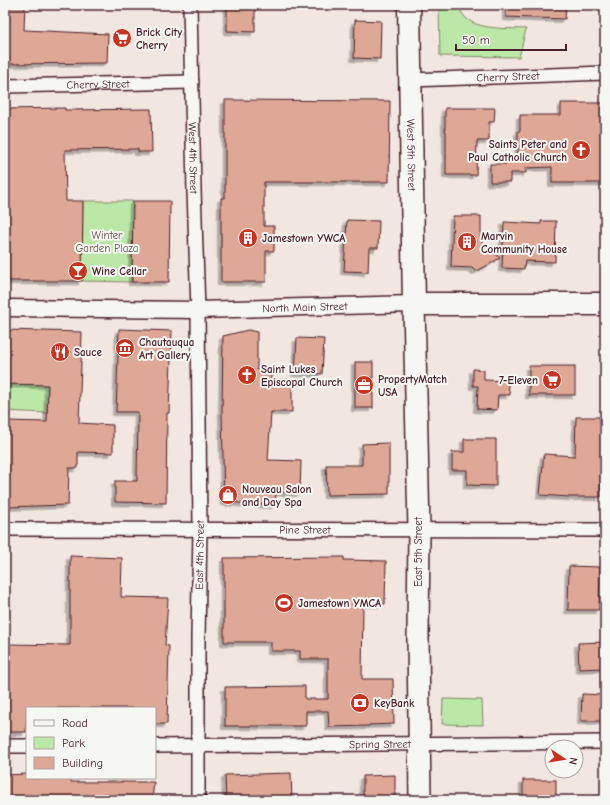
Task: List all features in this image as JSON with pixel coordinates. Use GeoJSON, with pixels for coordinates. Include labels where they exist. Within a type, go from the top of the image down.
{"type":"FeatureCollection","features":[{"type":"Feature","properties":{"kind":"highway","name":"West 5th Street"},"geometry":{"type":"LineString","coordinates":[[409,5],[414,304]]}},
{"type":"Feature","properties":{"kind":"highway","name":"North Main Street"},"geometry":{"type":"LineString","coordinates":[[414,304],[605,304]]}},
{"type":"Feature","properties":{"kind":"main road","name":"East 5th Street"},"geometry":{"type":"LineString","coordinates":[[414,304],[419,530],[420,800]]}},
{"type":"Feature","properties":{"kind":"street","name":"West 4th Street"},"geometry":{"type":"LineString","coordinates":[[190,5],[198,310]]}},
{"type":"Feature","properties":{"kind":"street","name":"Cherry Street"},"geometry":{"type":"LineString","coordinates":[[410,80],[605,73]]}},
{"type":"Feature","properties":{"kind":"street","name":"Cherry Street"},"geometry":{"type":"LineString","coordinates":[[5,86],[192,82]]}},
{"type":"Feature","properties":{"kind":"street","name":"North Main Street"},"geometry":{"type":"LineString","coordinates":[[5,308],[198,310],[414,304]]}},
{"type":"Feature","properties":{"kind":"street","name":"East 4th Street"},"geometry":{"type":"LineString","coordinates":[[198,310],[200,530],[198,800]]}},
{"type":"Feature","properties":{"kind":"street","name":"Pine Street"},"geometry":{"type":"LineString","coordinates":[[5,529],[605,530]]}},
{"type":"Feature","properties":{"kind":"street","name":"Spring Street"},"geometry":{"type":"LineString","coordinates":[[156,746],[605,742]]}},
{"type":"Feature","properties":{"kind":"street"},"geometry":{"type":"LineString","coordinates":[[5,746],[26,746]]}},
{"type":"Feature","properties":{"kind":"green space"},"geometry":{"type":"Polygon","coordinates":[[[439,5],[460,5],[462,14],[468,20],[487,27],[526,29],[519,57],[440,56],[439,5]]]}},
{"type":"Feature","properties":{"kind":"green space","name":"Winter Garden Plaza"},"geometry":{"type":"Polygon","coordinates":[[[83,201],[133,201],[132,282],[82,281],[83,201]]]}},
{"type":"Feature","properties":{"kind":"green space"},"geometry":{"type":"Polygon","coordinates":[[[5,384],[48,385],[47,413],[5,411],[5,384]]]}},
{"type":"Feature","properties":{"kind":"green space"},"geometry":{"type":"Polygon","coordinates":[[[443,699],[482,700],[483,725],[442,724],[443,699]]]}},
{"type":"Feature","properties":{"kind":"building"},"geometry":{"type":"Polygon","coordinates":[[[5,5],[25,5],[24,30],[108,34],[107,63],[5,64],[5,5]]]}},
{"type":"Feature","properties":{"kind":"building"},"geometry":{"type":"Polygon","coordinates":[[[227,5],[255,5],[255,32],[227,31],[227,5]]]}},
{"type":"Feature","properties":{"kind":"building"},"geometry":{"type":"Polygon","coordinates":[[[506,5],[566,5],[565,19],[506,17],[506,5]]]}},
{"type":"Feature","properties":{"kind":"building"},"geometry":{"type":"Polygon","coordinates":[[[355,20],[381,21],[380,59],[354,58],[355,20]]]}},
{"type":"Feature","properties":{"kind":"building"},"geometry":{"type":"Polygon","coordinates":[[[225,100],[390,101],[389,182],[264,182],[264,226],[274,226],[274,251],[266,251],[266,282],[221,282],[221,198],[225,198],[225,100]]]}},
{"type":"Feature","properties":{"kind":"building"},"geometry":{"type":"Polygon","coordinates":[[[561,103],[603,103],[605,167],[603,167],[603,183],[552,183],[552,167],[526,168],[526,173],[510,173],[510,182],[490,182],[490,164],[506,164],[506,157],[518,156],[518,131],[520,131],[520,115],[561,115],[561,103]]]}},
{"type":"Feature","properties":{"kind":"building"},"geometry":{"type":"Polygon","coordinates":[[[65,108],[65,110],[151,109],[152,152],[138,152],[138,149],[65,150],[66,201],[83,201],[82,281],[5,281],[5,109],[65,108]]]}},
{"type":"Feature","properties":{"kind":"building"},"geometry":{"type":"Polygon","coordinates":[[[445,108],[495,108],[494,122],[489,122],[489,141],[477,141],[476,175],[446,175],[445,108]]]}},
{"type":"Feature","properties":{"kind":"building"},"geometry":{"type":"Polygon","coordinates":[[[133,201],[170,201],[169,282],[132,282],[133,201]]]}},
{"type":"Feature","properties":{"kind":"building","name":"Marvin Community House"},"geometry":{"type":"Polygon","coordinates":[[[453,216],[481,216],[481,241],[500,258],[475,271],[472,268],[451,267],[453,216]]]}},
{"type":"Feature","properties":{"kind":"building"},"geometry":{"type":"Polygon","coordinates":[[[347,220],[379,221],[378,248],[369,248],[368,272],[344,271],[347,220]]]}},
{"type":"Feature","properties":{"kind":"building"},"geometry":{"type":"Polygon","coordinates":[[[541,221],[556,221],[555,262],[525,261],[524,269],[502,268],[504,222],[541,224],[541,221]]]}},
{"type":"Feature","properties":{"kind":"building"},"geometry":{"type":"Polygon","coordinates":[[[119,329],[172,331],[169,413],[167,413],[166,503],[115,502],[115,481],[137,481],[138,412],[116,412],[119,329]]]}},
{"type":"Feature","properties":{"kind":"building"},"geometry":{"type":"Polygon","coordinates":[[[5,330],[82,332],[79,423],[113,425],[113,453],[78,452],[78,468],[69,468],[68,505],[5,507],[5,421],[47,422],[48,385],[5,384],[5,330]]]}},
{"type":"Feature","properties":{"kind":"building"},"geometry":{"type":"Polygon","coordinates":[[[248,330],[257,332],[257,370],[271,370],[271,379],[292,380],[292,412],[271,412],[268,460],[301,461],[300,493],[276,492],[275,505],[224,502],[222,412],[223,336],[248,330]]]}},
{"type":"Feature","properties":{"kind":"building"},"geometry":{"type":"Polygon","coordinates":[[[297,338],[324,339],[322,374],[295,373],[297,338]]]}},
{"type":"Feature","properties":{"kind":"building","name":"PropertyMatch USA"},"geometry":{"type":"Polygon","coordinates":[[[355,362],[373,362],[373,408],[355,408],[355,362]]]}},
{"type":"Feature","properties":{"kind":"building","name":"7-Eleven"},"geometry":{"type":"Polygon","coordinates":[[[529,366],[575,366],[575,395],[529,395],[529,366]]]}},
{"type":"Feature","properties":{"kind":"building"},"geometry":{"type":"Polygon","coordinates":[[[473,369],[484,370],[484,380],[507,381],[510,395],[498,395],[497,410],[477,409],[478,386],[473,386],[473,369]]]}},
{"type":"Feature","properties":{"kind":"building"},"geometry":{"type":"Polygon","coordinates":[[[576,417],[605,417],[605,472],[601,472],[601,497],[540,495],[544,454],[575,456],[576,417]]]}},
{"type":"Feature","properties":{"kind":"building"},"geometry":{"type":"Polygon","coordinates":[[[464,439],[496,439],[496,486],[467,485],[467,470],[452,470],[452,452],[464,452],[464,439]]]}},
{"type":"Feature","properties":{"kind":"building"},"geometry":{"type":"Polygon","coordinates":[[[389,443],[389,494],[327,495],[326,465],[362,465],[362,444],[389,443]]]}},
{"type":"Feature","properties":{"kind":"building"},"geometry":{"type":"Polygon","coordinates":[[[70,556],[122,558],[121,597],[168,598],[165,645],[169,646],[167,724],[156,724],[156,707],[26,707],[26,732],[5,732],[5,644],[70,645],[70,556]]]}},
{"type":"Feature","properties":{"kind":"building"},"geometry":{"type":"Polygon","coordinates":[[[344,557],[344,560],[386,561],[385,604],[363,604],[362,679],[393,679],[394,724],[329,727],[328,711],[306,711],[306,726],[225,726],[225,687],[305,686],[305,699],[328,699],[328,659],[300,659],[300,651],[271,651],[271,642],[224,642],[224,558],[344,557]]]}},
{"type":"Feature","properties":{"kind":"building"},"geometry":{"type":"Polygon","coordinates":[[[569,566],[600,567],[599,610],[568,610],[569,566]]]}},
{"type":"Feature","properties":{"kind":"building"},"geometry":{"type":"Polygon","coordinates":[[[605,642],[605,668],[579,669],[578,643],[605,642]]]}},
{"type":"Feature","properties":{"kind":"building"},"geometry":{"type":"Polygon","coordinates":[[[582,694],[605,695],[605,721],[581,721],[582,694]]]}},
{"type":"Feature","properties":{"kind":"building"},"geometry":{"type":"Polygon","coordinates":[[[291,773],[292,800],[226,800],[225,775],[291,773]]]}},
{"type":"Feature","properties":{"kind":"building"},"geometry":{"type":"Polygon","coordinates":[[[26,774],[26,779],[71,779],[71,782],[154,782],[152,800],[5,800],[5,775],[26,774]]]}},
{"type":"Feature","properties":{"kind":"building"},"geometry":{"type":"Polygon","coordinates":[[[395,775],[395,800],[363,800],[363,776],[395,775]]]}},
{"type":"Feature","properties":{"kind":"building"},"geometry":{"type":"Polygon","coordinates":[[[523,780],[556,780],[556,800],[523,800],[523,780]]]}},
{"type":"Feature","properties":{"kind":"place","name":"Brick City Cherry"},"geometry":{"type":"Point","coordinates":[122,38]}},
{"type":"Feature","properties":{"kind":"place","name":"Saints Peter and Paul Catholic Church"},"geometry":{"type":"Point","coordinates":[581,150]}},
{"type":"Feature","properties":{"kind":"place","name":"Jamestown YWCA"},"geometry":{"type":"Point","coordinates":[248,238]}},
{"type":"Feature","properties":{"kind":"place","name":"Marvin Community House"},"geometry":{"type":"Point","coordinates":[467,242]}},
{"type":"Feature","properties":{"kind":"place","name":"Wine Cellar"},"geometry":{"type":"Point","coordinates":[78,271]}},
{"type":"Feature","properties":{"kind":"place","name":"Chautauqua Art Gallery"},"geometry":{"type":"Point","coordinates":[125,348]}},
{"type":"Feature","properties":{"kind":"place","name":"Sauce"},"geometry":{"type":"Point","coordinates":[60,352]}},
{"type":"Feature","properties":{"kind":"place","name":"Saint Lukes Episcopal Church"},"geometry":{"type":"Point","coordinates":[247,375]}},
{"type":"Feature","properties":{"kind":"place","name":"7-Eleven"},"geometry":{"type":"Point","coordinates":[552,380]}},
{"type":"Feature","properties":{"kind":"place","name":"PropertyMatch USA"},"geometry":{"type":"Point","coordinates":[364,385]}},
{"type":"Feature","properties":{"kind":"place","name":"Nouveau Salon and Day Spa"},"geometry":{"type":"Point","coordinates":[228,495]}},
{"type":"Feature","properties":{"kind":"place","name":"Jamestown YMCA"},"geometry":{"type":"Point","coordinates":[284,603]}},
{"type":"Feature","properties":{"kind":"place","name":"KeyBank"},"geometry":{"type":"Point","coordinates":[360,703]}}]}
